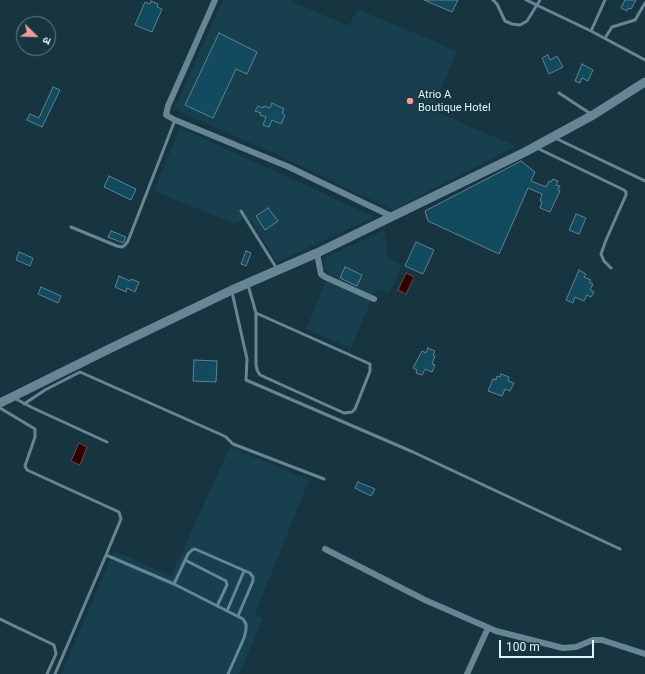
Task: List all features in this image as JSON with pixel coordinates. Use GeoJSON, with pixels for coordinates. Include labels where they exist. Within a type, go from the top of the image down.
{"type":"FeatureCollection","features":[{"type":"Feature","properties":{"kind":"main road"},"geometry":{"type":"LineString","coordinates":[[5,399],[232,290],[317,253],[393,217],[535,147],[593,115],[645,82]]}},
{"type":"Feature","properties":{"kind":"street"},"geometry":{"type":"LineString","coordinates":[[215,0],[166,110],[166,115],[289,167],[393,217]]}},
{"type":"Feature","properties":{"kind":"street"},"geometry":{"type":"LineString","coordinates":[[317,253],[321,274],[374,299]]}},
{"type":"Feature","properties":{"kind":"street"},"geometry":{"type":"LineString","coordinates":[[325,549],[425,600],[504,634],[563,648],[572,648],[589,641],[599,640],[645,654]]}},
{"type":"Feature","properties":{"kind":"street"},"geometry":{"type":"LineString","coordinates":[[467,674],[488,628]]}},
{"type":"Feature","properties":{"kind":"lane"},"geometry":{"type":"LineString","coordinates":[[493,0],[497,4],[505,21],[516,25],[520,25],[527,21],[540,0]]}},
{"type":"Feature","properties":{"kind":"lane"},"geometry":{"type":"LineString","coordinates":[[526,0],[606,38],[645,60]]}},
{"type":"Feature","properties":{"kind":"lane"},"geometry":{"type":"LineString","coordinates":[[591,31],[605,0]]}},
{"type":"Feature","properties":{"kind":"lane"},"geometry":{"type":"LineString","coordinates":[[606,38],[612,27],[635,20],[645,3]]}},
{"type":"Feature","properties":{"kind":"lane"},"geometry":{"type":"LineString","coordinates":[[559,93],[593,115]]}},
{"type":"Feature","properties":{"kind":"lane"},"geometry":{"type":"LineString","coordinates":[[70,227],[117,246],[122,247],[125,245],[128,241],[175,120]]}},
{"type":"Feature","properties":{"kind":"lane"},"geometry":{"type":"LineString","coordinates":[[553,138],[645,182]]}},
{"type":"Feature","properties":{"kind":"lane"},"geometry":{"type":"LineString","coordinates":[[535,147],[626,192],[601,254],[604,261],[611,268]]}},
{"type":"Feature","properties":{"kind":"lane"},"geometry":{"type":"LineString","coordinates":[[241,211],[278,270]]}},
{"type":"Feature","properties":{"kind":"lane"},"geometry":{"type":"LineString","coordinates":[[247,284],[256,313],[256,364],[260,375],[344,412],[348,413],[355,409],[370,371],[370,364],[256,313]]}},
{"type":"Feature","properties":{"kind":"lane"},"geometry":{"type":"LineString","coordinates":[[232,290],[247,359],[246,380],[413,452],[620,549]]}},
{"type":"Feature","properties":{"kind":"lane"},"geometry":{"type":"LineString","coordinates":[[24,404],[45,390],[80,372],[222,435],[233,444],[324,478]]}},
{"type":"Feature","properties":{"kind":"lane"},"geometry":{"type":"LineString","coordinates":[[5,399],[24,404],[107,442]]}},
{"type":"Feature","properties":{"kind":"lane"},"geometry":{"type":"LineString","coordinates":[[0,408],[35,428],[35,437],[25,466],[27,470],[120,512],[121,519],[55,674]]}},
{"type":"Feature","properties":{"kind":"lane"},"geometry":{"type":"LineString","coordinates":[[174,584],[185,560],[192,550],[195,549],[244,571],[252,575],[253,581],[238,616]]}},
{"type":"Feature","properties":{"kind":"lane"},"geometry":{"type":"LineString","coordinates":[[106,555],[174,584],[243,619],[246,624],[244,638],[228,674]]}},
{"type":"Feature","properties":{"kind":"lane"},"geometry":{"type":"LineString","coordinates":[[185,560],[226,581],[226,586],[217,606]]}},
{"type":"Feature","properties":{"kind":"lane"},"geometry":{"type":"LineString","coordinates":[[227,611],[244,571]]}},
{"type":"Feature","properties":{"kind":"lane"},"geometry":{"type":"LineString","coordinates":[[0,619],[54,645],[56,654],[47,674]]}},
{"type":"Feature","properties":{"kind":"shaded area"},"geometry":{"type":"Polygon","coordinates":[[[223,0],[293,0],[293,2],[349,26],[357,9],[457,51],[432,110],[516,146],[393,210],[291,161],[174,109],[223,0]]]}},
{"type":"Feature","properties":{"kind":"shaded area"},"geometry":{"type":"Polygon","coordinates":[[[180,127],[374,217],[277,262],[251,220],[243,219],[235,224],[154,191],[180,127]]]}},
{"type":"Feature","properties":{"kind":"shaded area"},"geometry":{"type":"Polygon","coordinates":[[[384,230],[388,258],[402,265],[389,294],[378,289],[374,295],[330,275],[328,271],[323,269],[325,258],[384,230]]]}},
{"type":"Feature","properties":{"kind":"shaded area"},"geometry":{"type":"Polygon","coordinates":[[[406,273],[414,277],[406,294],[398,290],[406,273]]]}},
{"type":"Feature","properties":{"kind":"shaded area"},"geometry":{"type":"Polygon","coordinates":[[[326,281],[371,301],[351,348],[306,329],[326,281]]]}},
{"type":"Feature","properties":{"kind":"shaded area"},"geometry":{"type":"Polygon","coordinates":[[[79,443],[87,447],[80,465],[71,461],[79,443]]]}},
{"type":"Feature","properties":{"kind":"shaded area"},"geometry":{"type":"Polygon","coordinates":[[[230,447],[309,480],[255,614],[263,619],[239,674],[61,674],[114,551],[171,576],[230,447]]]}},
{"type":"Feature","properties":{"kind":"building"},"geometry":{"type":"Polygon","coordinates":[[[424,0],[458,0],[452,12],[424,0]]]}},
{"type":"Feature","properties":{"kind":"building"},"geometry":{"type":"Polygon","coordinates":[[[625,0],[636,0],[631,9],[628,8],[627,11],[621,8],[625,0]]]}},
{"type":"Feature","properties":{"kind":"building"},"geometry":{"type":"Polygon","coordinates":[[[151,1],[158,4],[157,7],[162,9],[152,32],[135,25],[145,2],[150,4],[151,1]]]}},
{"type":"Feature","properties":{"kind":"building"},"geometry":{"type":"Polygon","coordinates":[[[219,33],[257,52],[247,74],[236,69],[213,118],[185,105],[219,33]]]}},
{"type":"Feature","properties":{"kind":"building"},"geometry":{"type":"Polygon","coordinates":[[[548,55],[550,60],[557,56],[563,67],[549,74],[542,58],[548,55]]]}},
{"type":"Feature","properties":{"kind":"building"},"geometry":{"type":"Polygon","coordinates":[[[582,64],[593,70],[588,81],[582,78],[580,83],[575,81],[582,64]]]}},
{"type":"Feature","properties":{"kind":"building"},"geometry":{"type":"Polygon","coordinates":[[[53,87],[60,90],[42,127],[27,120],[30,114],[39,118],[53,87]]]}},
{"type":"Feature","properties":{"kind":"building"},"geometry":{"type":"Polygon","coordinates":[[[272,103],[284,109],[282,113],[285,115],[281,124],[272,120],[269,127],[263,125],[266,117],[255,111],[258,106],[270,108],[272,103]]]}},
{"type":"Feature","properties":{"kind":"building"},"geometry":{"type":"Polygon","coordinates":[[[521,161],[535,172],[531,181],[546,187],[549,181],[551,182],[553,179],[558,181],[556,185],[560,186],[558,190],[560,191],[550,212],[540,208],[542,194],[528,188],[499,254],[428,221],[425,211],[521,161]]]}},
{"type":"Feature","properties":{"kind":"building"},"geometry":{"type":"Polygon","coordinates":[[[109,176],[136,189],[131,200],[104,187],[109,176]]]}},
{"type":"Feature","properties":{"kind":"building"},"geometry":{"type":"Polygon","coordinates":[[[268,208],[278,221],[265,230],[256,216],[268,208]]]}},
{"type":"Feature","properties":{"kind":"building"},"geometry":{"type":"Polygon","coordinates":[[[576,214],[586,218],[579,234],[569,230],[576,214]]]}},
{"type":"Feature","properties":{"kind":"building"},"geometry":{"type":"Polygon","coordinates":[[[111,231],[126,237],[123,243],[108,237],[111,231]]]}},
{"type":"Feature","properties":{"kind":"building"},"geometry":{"type":"Polygon","coordinates":[[[416,242],[434,250],[423,274],[405,266],[416,242]]]}},
{"type":"Feature","properties":{"kind":"building"},"geometry":{"type":"Polygon","coordinates":[[[246,251],[251,253],[246,266],[241,264],[246,251]]]}},
{"type":"Feature","properties":{"kind":"building"},"geometry":{"type":"Polygon","coordinates":[[[19,252],[33,258],[30,266],[16,260],[19,252]]]}},
{"type":"Feature","properties":{"kind":"building"},"geometry":{"type":"Polygon","coordinates":[[[345,267],[362,275],[357,286],[340,278],[345,267]]]}},
{"type":"Feature","properties":{"kind":"building"},"geometry":{"type":"Polygon","coordinates":[[[579,270],[586,274],[584,277],[591,280],[589,282],[593,284],[590,290],[594,292],[591,297],[587,295],[584,301],[575,297],[573,303],[566,300],[579,270]]]}},
{"type":"Feature","properties":{"kind":"building"},"geometry":{"type":"Polygon","coordinates":[[[119,276],[130,281],[131,279],[139,282],[135,292],[127,288],[126,292],[115,287],[119,276]]]}},
{"type":"Feature","properties":{"kind":"building"},"geometry":{"type":"Polygon","coordinates":[[[41,287],[61,296],[58,303],[38,294],[41,287]]]}},
{"type":"Feature","properties":{"kind":"building"},"geometry":{"type":"Polygon","coordinates":[[[428,348],[435,351],[432,364],[435,365],[432,372],[425,369],[422,375],[416,373],[417,370],[413,368],[422,351],[426,353],[428,348]]]}},
{"type":"Feature","properties":{"kind":"building"},"geometry":{"type":"Polygon","coordinates":[[[194,360],[217,361],[216,382],[193,381],[194,360]]]}},
{"type":"Feature","properties":{"kind":"building"},"geometry":{"type":"Polygon","coordinates":[[[501,374],[509,377],[508,381],[514,383],[510,391],[505,389],[502,396],[488,391],[493,379],[496,380],[497,376],[500,377],[501,374]]]}},
{"type":"Feature","properties":{"kind":"building"},"geometry":{"type":"Polygon","coordinates":[[[358,482],[375,489],[371,496],[355,488],[358,482]]]}},
{"type":"Feature","properties":{"kind":"place","name":"Atrio A Boutique Hotel"},"geometry":{"type":"Point","coordinates":[410,101]}}]}
